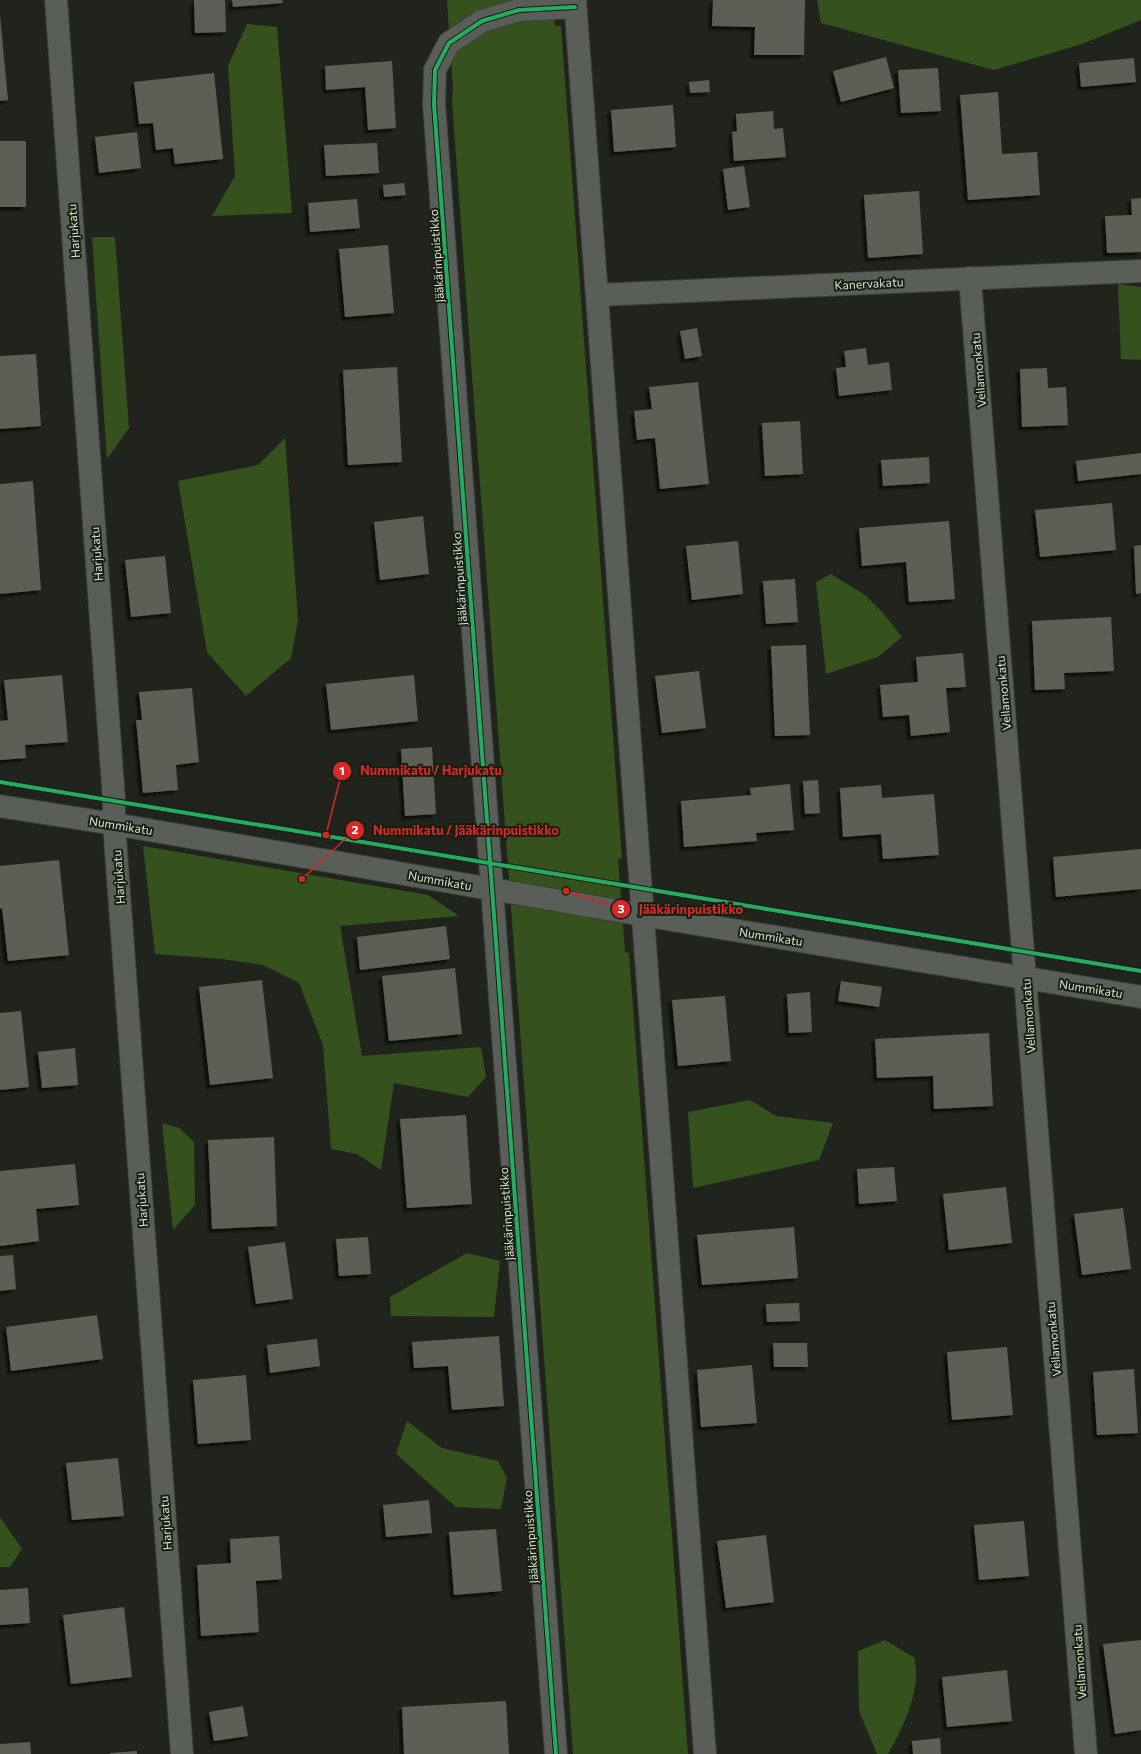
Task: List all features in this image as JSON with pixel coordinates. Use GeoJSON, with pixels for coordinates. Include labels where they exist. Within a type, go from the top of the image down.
{"type":"FeatureCollection","features":[{"type":"Feature","properties":{"kind":"street","name":"Harjukatu"},"geometry":{"type":"LineString","coordinates":[[56,0],[182,1754]]}},
{"type":"Feature","properties":{"kind":"street","name":"Jääkärinpuistikko"},"geometry":{"type":"LineString","coordinates":[[556,1754],[435,112],[435,70],[449,43],[482,21],[519,10],[575,4],[705,1754]]}},
{"type":"Feature","properties":{"kind":"street","name":"Kanervakatu"},"geometry":{"type":"LineString","coordinates":[[597,295],[1141,271]]}},
{"type":"Feature","properties":{"kind":"street","name":"Vellamonkatu"},"geometry":{"type":"LineString","coordinates":[[970,278],[1086,1754]]}},
{"type":"Feature","properties":{"kind":"street","name":"Nummikatu"},"geometry":{"type":"LineString","coordinates":[[0,806],[114,824],[642,916],[1141,997]]}},
{"type":"Feature","properties":{"kind":"green space"},"geometry":{"type":"Polygon","coordinates":[[[447,0],[553,0],[555,26],[561,26],[622,859],[618,858],[625,952],[629,953],[688,1754],[573,1754],[452,102],[453,89],[447,0]]]}},
{"type":"Feature","properties":{"kind":"green space"},"geometry":{"type":"Polygon","coordinates":[[[817,0],[1141,0],[1141,20],[1082,44],[994,70],[821,23],[817,0]]]}},
{"type":"Feature","properties":{"kind":"green space"},"geometry":{"type":"Polygon","coordinates":[[[247,24],[277,27],[292,213],[212,216],[235,176],[228,66],[247,24]]]}},
{"type":"Feature","properties":{"kind":"green space"},"geometry":{"type":"Polygon","coordinates":[[[92,237],[115,237],[129,428],[107,459],[92,237]]]}},
{"type":"Feature","properties":{"kind":"green space"},"geometry":{"type":"Polygon","coordinates":[[[1118,284],[1141,287],[1141,360],[1121,359],[1118,284]]]}},
{"type":"Feature","properties":{"kind":"green space"},"geometry":{"type":"Polygon","coordinates":[[[285,438],[298,620],[291,658],[246,696],[207,652],[178,481],[258,465],[285,438]]]}},
{"type":"Feature","properties":{"kind":"green space"},"geometry":{"type":"Polygon","coordinates":[[[831,574],[865,595],[883,613],[902,637],[878,657],[826,674],[816,582],[831,574]]]}},
{"type":"Feature","properties":{"kind":"green space"},"geometry":{"type":"Polygon","coordinates":[[[143,846],[428,895],[459,916],[340,926],[362,1056],[481,1047],[486,1077],[468,1097],[394,1083],[381,1170],[357,1154],[331,1149],[323,1045],[299,983],[263,965],[222,959],[155,954],[143,846]]]}},
{"type":"Feature","properties":{"kind":"green space"},"geometry":{"type":"Polygon","coordinates":[[[750,1100],[776,1116],[833,1123],[819,1160],[693,1188],[688,1112],[750,1100]]]}},
{"type":"Feature","properties":{"kind":"green space"},"geometry":{"type":"Polygon","coordinates":[[[162,1123],[179,1128],[194,1142],[195,1205],[173,1230],[162,1123]]]}},
{"type":"Feature","properties":{"kind":"green space"},"geometry":{"type":"Polygon","coordinates":[[[467,1253],[500,1261],[494,1317],[391,1316],[390,1297],[467,1253]]]}},
{"type":"Feature","properties":{"kind":"green space"},"geometry":{"type":"Polygon","coordinates":[[[407,1421],[442,1448],[498,1461],[507,1478],[501,1509],[456,1507],[396,1454],[407,1421]]]}},
{"type":"Feature","properties":{"kind":"green space"},"geometry":{"type":"Polygon","coordinates":[[[0,1517],[22,1549],[10,1567],[0,1567],[0,1517]]]}},
{"type":"Feature","properties":{"kind":"green space"},"geometry":{"type":"Polygon","coordinates":[[[885,1640],[915,1658],[916,1677],[912,1700],[906,1718],[897,1737],[888,1754],[877,1754],[859,1711],[858,1651],[885,1640]]]}},
{"type":"Feature","properties":{"kind":"building"},"geometry":{"type":"Polygon","coordinates":[[[194,0],[225,0],[226,32],[195,33],[194,0]]]}},
{"type":"Feature","properties":{"kind":"building"},"geometry":{"type":"Polygon","coordinates":[[[232,0],[282,0],[283,3],[233,7],[232,0]]]}},
{"type":"Feature","properties":{"kind":"building"},"geometry":{"type":"Polygon","coordinates":[[[713,0],[805,0],[804,55],[754,55],[755,27],[712,26],[713,0]]]}},
{"type":"Feature","properties":{"kind":"building"},"geometry":{"type":"Polygon","coordinates":[[[0,15],[8,100],[0,101],[0,15]]]}},
{"type":"Feature","properties":{"kind":"building"},"geometry":{"type":"Polygon","coordinates":[[[886,57],[894,88],[841,102],[833,71],[886,57]]]}},
{"type":"Feature","properties":{"kind":"building"},"geometry":{"type":"Polygon","coordinates":[[[1134,58],[1136,82],[1081,87],[1079,63],[1134,58]]]}},
{"type":"Feature","properties":{"kind":"building"},"geometry":{"type":"Polygon","coordinates":[[[392,61],[396,128],[368,130],[365,87],[326,90],[325,66],[392,61]]]}},
{"type":"Feature","properties":{"kind":"building"},"geometry":{"type":"Polygon","coordinates":[[[938,68],[941,111],[901,113],[898,70],[938,68]]]}},
{"type":"Feature","properties":{"kind":"building"},"geometry":{"type":"Polygon","coordinates":[[[214,73],[223,159],[175,164],[173,148],[156,150],[153,123],[139,124],[134,82],[214,73]]]}},
{"type":"Feature","properties":{"kind":"building"},"geometry":{"type":"Polygon","coordinates":[[[709,80],[710,92],[690,93],[689,82],[709,80]]]}},
{"type":"Feature","properties":{"kind":"building"},"geometry":{"type":"Polygon","coordinates":[[[998,92],[1002,154],[1037,152],[1040,195],[968,200],[960,95],[998,92]]]}},
{"type":"Feature","properties":{"kind":"building"},"geometry":{"type":"Polygon","coordinates":[[[673,105],[676,147],[614,152],[611,110],[673,105]]]}},
{"type":"Feature","properties":{"kind":"building"},"geometry":{"type":"Polygon","coordinates":[[[773,111],[774,129],[783,128],[786,157],[734,161],[732,132],[737,131],[736,114],[773,111]]]}},
{"type":"Feature","properties":{"kind":"building"},"geometry":{"type":"Polygon","coordinates":[[[137,132],[141,168],[99,173],[95,137],[137,132]]]}},
{"type":"Feature","properties":{"kind":"building"},"geometry":{"type":"Polygon","coordinates":[[[0,141],[26,141],[26,207],[0,207],[0,141]]]}},
{"type":"Feature","properties":{"kind":"building"},"geometry":{"type":"Polygon","coordinates":[[[377,143],[379,173],[326,176],[324,145],[377,143]]]}},
{"type":"Feature","properties":{"kind":"building"},"geometry":{"type":"Polygon","coordinates":[[[744,166],[750,207],[728,210],[723,169],[744,166]]]}},
{"type":"Feature","properties":{"kind":"building"},"geometry":{"type":"Polygon","coordinates":[[[404,183],[406,195],[384,197],[383,185],[404,183]]]}},
{"type":"Feature","properties":{"kind":"building"},"geometry":{"type":"Polygon","coordinates":[[[919,191],[923,254],[868,258],[864,195],[919,191]]]}},
{"type":"Feature","properties":{"kind":"building"},"geometry":{"type":"Polygon","coordinates":[[[1141,198],[1141,252],[1107,253],[1105,216],[1132,215],[1131,199],[1141,198]]]}},
{"type":"Feature","properties":{"kind":"building"},"geometry":{"type":"Polygon","coordinates":[[[357,199],[360,228],[310,232],[308,203],[357,199]]]}},
{"type":"Feature","properties":{"kind":"building"},"geometry":{"type":"Polygon","coordinates":[[[388,245],[394,313],[345,317],[339,249],[388,245]]]}},
{"type":"Feature","properties":{"kind":"building"},"geometry":{"type":"Polygon","coordinates":[[[697,328],[702,356],[685,359],[680,331],[697,328]]]}},
{"type":"Feature","properties":{"kind":"building"},"geometry":{"type":"Polygon","coordinates":[[[866,348],[868,365],[889,362],[892,390],[839,396],[836,368],[846,367],[844,351],[866,348]]]}},
{"type":"Feature","properties":{"kind":"building"},"geometry":{"type":"Polygon","coordinates":[[[36,354],[41,426],[0,429],[0,356],[36,354]]]}},
{"type":"Feature","properties":{"kind":"building"},"geometry":{"type":"Polygon","coordinates":[[[397,367],[402,462],[348,465],[343,370],[397,367]]]}},
{"type":"Feature","properties":{"kind":"building"},"geometry":{"type":"Polygon","coordinates":[[[1047,368],[1048,388],[1066,387],[1068,425],[1022,427],[1020,369],[1047,368]]]}},
{"type":"Feature","properties":{"kind":"building"},"geometry":{"type":"Polygon","coordinates":[[[698,382],[709,484],[660,489],[655,438],[637,440],[634,411],[652,409],[649,387],[698,382]]]}},
{"type":"Feature","properties":{"kind":"building"},"geometry":{"type":"Polygon","coordinates":[[[800,421],[803,474],[765,476],[762,423],[800,421]]]}},
{"type":"Feature","properties":{"kind":"building"},"geometry":{"type":"Polygon","coordinates":[[[1141,453],[1141,474],[1078,481],[1076,461],[1141,453]]]}},
{"type":"Feature","properties":{"kind":"building"},"geometry":{"type":"Polygon","coordinates":[[[929,457],[930,483],[883,486],[881,460],[929,457]]]}},
{"type":"Feature","properties":{"kind":"building"},"geometry":{"type":"Polygon","coordinates":[[[33,481],[41,590],[0,594],[0,484],[33,481]]]}},
{"type":"Feature","properties":{"kind":"building"},"geometry":{"type":"Polygon","coordinates":[[[1112,503],[1116,550],[1040,557],[1035,510],[1112,503]]]}},
{"type":"Feature","properties":{"kind":"building"},"geometry":{"type":"Polygon","coordinates":[[[423,516],[429,574],[380,580],[374,522],[423,516]]]}},
{"type":"Feature","properties":{"kind":"building"},"geometry":{"type":"Polygon","coordinates":[[[949,521],[955,599],[909,602],[906,562],[862,566],[859,528],[949,521]]]}},
{"type":"Feature","properties":{"kind":"building"},"geometry":{"type":"Polygon","coordinates":[[[738,541],[743,594],[692,600],[686,546],[738,541]]]}},
{"type":"Feature","properties":{"kind":"building"},"geometry":{"type":"Polygon","coordinates":[[[1141,545],[1141,593],[1136,594],[1134,546],[1141,545]]]}},
{"type":"Feature","properties":{"kind":"building"},"geometry":{"type":"Polygon","coordinates":[[[165,556],[171,613],[131,617],[125,560],[165,556]]]}},
{"type":"Feature","properties":{"kind":"building"},"geometry":{"type":"Polygon","coordinates":[[[795,579],[798,622],[766,624],[763,581],[795,579]]]}},
{"type":"Feature","properties":{"kind":"building"},"geometry":{"type":"Polygon","coordinates":[[[1111,617],[1114,671],[1064,673],[1065,689],[1035,690],[1032,621],[1111,617]]]}},
{"type":"Feature","properties":{"kind":"building"},"geometry":{"type":"Polygon","coordinates":[[[806,645],[810,735],[775,736],[771,646],[806,645]]]}},
{"type":"Feature","properties":{"kind":"building"},"geometry":{"type":"Polygon","coordinates":[[[963,653],[966,687],[946,688],[950,732],[911,736],[909,715],[883,717],[880,685],[918,682],[916,657],[963,653]]]}},
{"type":"Feature","properties":{"kind":"building"},"geometry":{"type":"Polygon","coordinates":[[[699,671],[706,728],[662,733],[655,676],[699,671]]]}},
{"type":"Feature","properties":{"kind":"building"},"geometry":{"type":"Polygon","coordinates":[[[62,675],[68,742],[25,745],[26,758],[0,760],[0,721],[8,720],[4,680],[62,675]]]}},
{"type":"Feature","properties":{"kind":"building"},"geometry":{"type":"Polygon","coordinates":[[[414,675],[418,721],[331,730],[326,684],[414,675]]]}},
{"type":"Feature","properties":{"kind":"building"},"geometry":{"type":"Polygon","coordinates":[[[192,688],[199,762],[176,765],[178,790],[143,793],[136,720],[142,720],[139,692],[192,688]]]}},
{"type":"Feature","properties":{"kind":"building"},"geometry":{"type":"Polygon","coordinates":[[[432,747],[436,814],[405,816],[401,749],[432,747]]]}},
{"type":"Feature","properties":{"kind":"building"},"geometry":{"type":"Polygon","coordinates":[[[818,780],[820,813],[805,814],[803,781],[818,780]]]}},
{"type":"Feature","properties":{"kind":"building"},"geometry":{"type":"Polygon","coordinates":[[[790,784],[794,830],[756,833],[757,841],[684,847],[681,801],[751,795],[750,788],[790,784]]]}},
{"type":"Feature","properties":{"kind":"building"},"geometry":{"type":"Polygon","coordinates":[[[881,785],[882,798],[934,794],[939,855],[883,859],[881,834],[843,837],[840,788],[881,785]]]}},
{"type":"Feature","properties":{"kind":"building"},"geometry":{"type":"Polygon","coordinates":[[[1141,849],[1141,889],[1056,897],[1053,857],[1141,849]]]}},
{"type":"Feature","properties":{"kind":"building"},"geometry":{"type":"Polygon","coordinates":[[[59,860],[69,955],[8,961],[2,908],[0,909],[0,866],[59,860]]]}},
{"type":"Feature","properties":{"kind":"building"},"geometry":{"type":"Polygon","coordinates":[[[446,926],[450,959],[360,970],[357,937],[446,926]]]}},
{"type":"Feature","properties":{"kind":"building"},"geometry":{"type":"Polygon","coordinates":[[[455,968],[462,1034],[389,1041],[382,976],[455,968]]]}},
{"type":"Feature","properties":{"kind":"building"},"geometry":{"type":"Polygon","coordinates":[[[262,980],[273,1078],[210,1085],[199,987],[262,980]]]}},
{"type":"Feature","properties":{"kind":"building"},"geometry":{"type":"Polygon","coordinates":[[[841,981],[882,987],[879,1007],[838,1001],[841,981]]]}},
{"type":"Feature","properties":{"kind":"building"},"geometry":{"type":"Polygon","coordinates":[[[810,992],[812,1032],[789,1033],[787,994],[810,992]]]}},
{"type":"Feature","properties":{"kind":"building"},"geometry":{"type":"Polygon","coordinates":[[[725,996],[731,1061],[678,1066],[672,1000],[725,996]]]}},
{"type":"Feature","properties":{"kind":"building"},"geometry":{"type":"Polygon","coordinates":[[[21,1011],[29,1087],[0,1090],[0,1013],[21,1011]]]}},
{"type":"Feature","properties":{"kind":"building"},"geometry":{"type":"Polygon","coordinates":[[[989,1033],[993,1106],[934,1109],[933,1076],[877,1078],[875,1039],[989,1033]]]}},
{"type":"Feature","properties":{"kind":"building"},"geometry":{"type":"Polygon","coordinates":[[[75,1048],[78,1085],[42,1088],[38,1052],[75,1048]]]}},
{"type":"Feature","properties":{"kind":"building"},"geometry":{"type":"Polygon","coordinates":[[[466,1115],[472,1204],[407,1208],[400,1119],[466,1115]]]}},
{"type":"Feature","properties":{"kind":"building"},"geometry":{"type":"Polygon","coordinates":[[[274,1137],[277,1226],[212,1229],[208,1140],[274,1137]]]}},
{"type":"Feature","properties":{"kind":"building"},"geometry":{"type":"Polygon","coordinates":[[[75,1164],[79,1205],[36,1209],[39,1241],[0,1246],[0,1171],[75,1164]]]}},
{"type":"Feature","properties":{"kind":"building"},"geometry":{"type":"Polygon","coordinates":[[[894,1167],[897,1201],[859,1204],[857,1169],[894,1167]]]}},
{"type":"Feature","properties":{"kind":"building"},"geometry":{"type":"Polygon","coordinates":[[[1006,1187],[1012,1243],[949,1250],[943,1194],[1006,1187]]]}},
{"type":"Feature","properties":{"kind":"building"},"geometry":{"type":"Polygon","coordinates":[[[1123,1208],[1131,1269],[1082,1275],[1074,1214],[1123,1208]]]}},
{"type":"Feature","properties":{"kind":"building"},"geometry":{"type":"Polygon","coordinates":[[[794,1227],[798,1278],[702,1285],[697,1235],[794,1227]]]}},
{"type":"Feature","properties":{"kind":"building"},"geometry":{"type":"Polygon","coordinates":[[[368,1237],[371,1274],[339,1276],[336,1239],[368,1237]]]}},
{"type":"Feature","properties":{"kind":"building"},"geometry":{"type":"Polygon","coordinates":[[[285,1242],[293,1299],[256,1304],[248,1247],[285,1242]]]}},
{"type":"Feature","properties":{"kind":"building"},"geometry":{"type":"Polygon","coordinates":[[[13,1255],[16,1289],[0,1291],[0,1256],[13,1255]]]}},
{"type":"Feature","properties":{"kind":"building"},"geometry":{"type":"Polygon","coordinates":[[[799,1303],[800,1321],[767,1322],[766,1304],[799,1303]]]}},
{"type":"Feature","properties":{"kind":"building"},"geometry":{"type":"Polygon","coordinates":[[[97,1315],[103,1359],[11,1371],[6,1327],[97,1315]]]}},
{"type":"Feature","properties":{"kind":"building"},"geometry":{"type":"Polygon","coordinates":[[[499,1336],[504,1406],[452,1410],[448,1366],[414,1368],[412,1342],[499,1336]]]}},
{"type":"Feature","properties":{"kind":"building"},"geometry":{"type":"Polygon","coordinates":[[[317,1339],[320,1366],[270,1373],[267,1345],[317,1339]]]}},
{"type":"Feature","properties":{"kind":"building"},"geometry":{"type":"Polygon","coordinates":[[[773,1343],[807,1343],[808,1367],[774,1367],[773,1343]]]}},
{"type":"Feature","properties":{"kind":"building"},"geometry":{"type":"Polygon","coordinates":[[[1007,1347],[1013,1415],[952,1420],[947,1352],[1007,1347]]]}},
{"type":"Feature","properties":{"kind":"building"},"geometry":{"type":"Polygon","coordinates":[[[752,1365],[757,1423],[701,1427],[697,1370],[752,1365]]]}},
{"type":"Feature","properties":{"kind":"building"},"geometry":{"type":"Polygon","coordinates":[[[1134,1369],[1138,1433],[1097,1435],[1093,1372],[1134,1369]]]}},
{"type":"Feature","properties":{"kind":"building"},"geometry":{"type":"Polygon","coordinates":[[[246,1375],[251,1440],[198,1444],[193,1380],[246,1375]]]}},
{"type":"Feature","properties":{"kind":"building"},"geometry":{"type":"Polygon","coordinates":[[[118,1458],[124,1516],[72,1520],[66,1463],[118,1458]]]}},
{"type":"Feature","properties":{"kind":"building"},"geometry":{"type":"Polygon","coordinates":[[[429,1500],[432,1533],[386,1537],[383,1505],[429,1500]]]}},
{"type":"Feature","properties":{"kind":"building"},"geometry":{"type":"Polygon","coordinates":[[[1024,1521],[1029,1576],[979,1580],[974,1525],[1024,1521]]]}},
{"type":"Feature","properties":{"kind":"building"},"geometry":{"type":"Polygon","coordinates":[[[496,1529],[502,1591],[454,1595],[449,1532],[496,1529]]]}},
{"type":"Feature","properties":{"kind":"building"},"geometry":{"type":"Polygon","coordinates":[[[766,1535],[774,1602],[726,1608],[717,1541],[766,1535]]]}},
{"type":"Feature","properties":{"kind":"building"},"geometry":{"type":"Polygon","coordinates":[[[279,1536],[282,1579],[256,1581],[259,1632],[201,1636],[197,1565],[231,1563],[230,1539],[279,1536]]]}},
{"type":"Feature","properties":{"kind":"building"},"geometry":{"type":"Polygon","coordinates":[[[28,1588],[30,1623],[0,1625],[0,1590],[28,1588]]]}},
{"type":"Feature","properties":{"kind":"building"},"geometry":{"type":"Polygon","coordinates":[[[124,1607],[132,1677],[71,1684],[63,1615],[124,1607]]]}},
{"type":"Feature","properties":{"kind":"building"},"geometry":{"type":"Polygon","coordinates":[[[1141,1640],[1141,1730],[1115,1734],[1103,1644],[1141,1640]]]}},
{"type":"Feature","properties":{"kind":"building"},"geometry":{"type":"Polygon","coordinates":[[[1007,1670],[1012,1721],[947,1727],[942,1677],[1007,1670]]]}},
{"type":"Feature","properties":{"kind":"building"},"geometry":{"type":"Polygon","coordinates":[[[506,1701],[509,1754],[404,1754],[402,1707],[506,1701]]]}},
{"type":"Feature","properties":{"kind":"building"},"geometry":{"type":"Polygon","coordinates":[[[243,1706],[248,1736],[214,1741],[209,1712],[243,1706]]]}},
{"type":"Feature","properties":{"kind":"building"},"geometry":{"type":"Polygon","coordinates":[[[940,1738],[941,1754],[913,1754],[912,1741],[940,1738]]]}},
{"type":"Feature","properties":{"kind":"building"},"geometry":{"type":"Polygon","coordinates":[[[30,1742],[31,1754],[0,1754],[0,1744],[30,1742]]]}},
{"type":"Feature","properties":{"kind":"building"},"geometry":{"type":"Polygon","coordinates":[[[137,1751],[137,1754],[110,1754],[110,1753],[137,1751]]]}},
{"type":"Feature","properties":{"kind":"cycle path"},"geometry":{"type":"LineString","coordinates":[[556,1754],[434,104],[435,70],[449,43],[482,21],[519,10],[575,7]]}},
{"type":"Feature","properties":{"kind":"cycle path"},"geometry":{"type":"LineString","coordinates":[[0,782],[1141,971]]}},
{"type":"Feature","properties":{"kind":"place","name":"Nummikatu / Harjukatu"},"geometry":{"type":"Point","coordinates":[326,835]}},
{"type":"Feature","properties":{"kind":"place","name":"Nummikatu / Jääkärinpuistikko"},"geometry":{"type":"Point","coordinates":[302,879]}},
{"type":"Feature","properties":{"kind":"place","name":"Jääkärinpuistikko"},"geometry":{"type":"Point","coordinates":[566,891]}}]}
